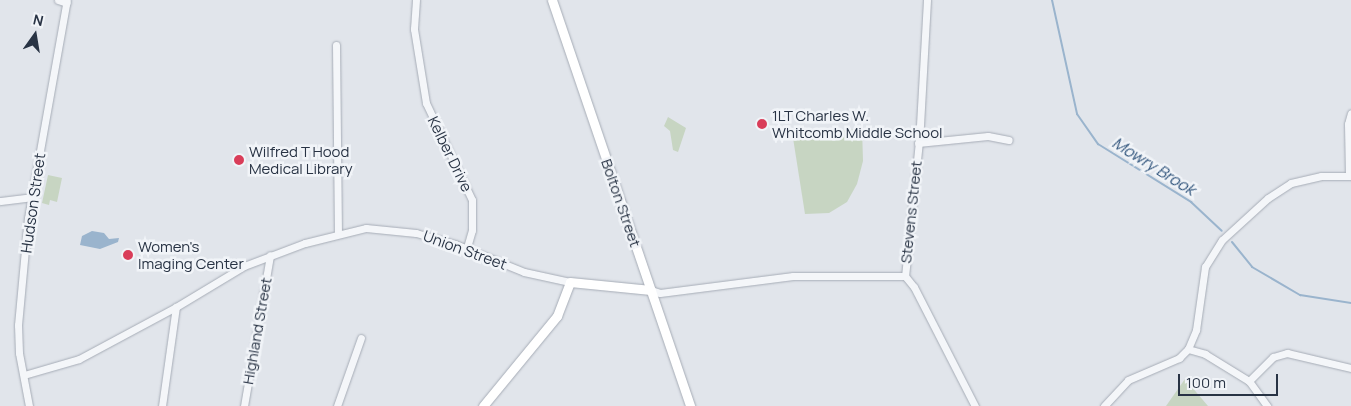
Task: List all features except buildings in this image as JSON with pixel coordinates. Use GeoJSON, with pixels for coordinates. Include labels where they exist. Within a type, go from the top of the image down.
{"type":"FeatureCollection","features":[{"type":"Feature","properties":{"kind":"main road","name":"Bolton Street"},"geometry":{"type":"LineString","coordinates":[[552,0],[690,406]]}},
{"type":"Feature","properties":{"kind":"main road","name":"Union Street"},"geometry":{"type":"LineString","coordinates":[[570,282],[651,290]]}},
{"type":"Feature","properties":{"kind":"main road"},"geometry":{"type":"LineString","coordinates":[[483,406],[558,316],[570,282]]}},
{"type":"Feature","properties":{"kind":"street"},"geometry":{"type":"LineString","coordinates":[[58,0],[67,1]]}},
{"type":"Feature","properties":{"kind":"street","name":"Kelber Drive"},"geometry":{"type":"LineString","coordinates":[[416,0],[414,29],[426,103],[472,200],[472,230],[467,248]]}},
{"type":"Feature","properties":{"kind":"street","name":"Stevens Street"},"geometry":{"type":"LineString","coordinates":[[927,0],[918,143],[905,276],[914,287],[974,406]]}},
{"type":"Feature","properties":{"kind":"street","name":"Hudson Street"},"geometry":{"type":"LineString","coordinates":[[29,406],[18,325],[32,197],[67,1]]}},
{"type":"Feature","properties":{"kind":"street"},"geometry":{"type":"LineString","coordinates":[[336,45],[338,233]]}},
{"type":"Feature","properties":{"kind":"street"},"geometry":{"type":"LineString","coordinates":[[1104,406],[1128,380],[1179,358],[1188,349],[1196,330],[1205,267],[1222,240],[1268,198],[1291,183],[1321,176],[1350,176],[1348,124],[1351,113]]}},
{"type":"Feature","properties":{"kind":"street"},"geometry":{"type":"LineString","coordinates":[[918,143],[988,136],[1009,140]]}},
{"type":"Feature","properties":{"kind":"street"},"geometry":{"type":"LineString","coordinates":[[0,201],[32,197]]}},
{"type":"Feature","properties":{"kind":"street","name":"Union Street"},"geometry":{"type":"LineString","coordinates":[[24,375],[79,358],[176,308],[244,266],[270,255],[338,233],[380,227],[416,232],[467,248],[524,272],[570,282]]}},
{"type":"Feature","properties":{"kind":"street","name":"Highland Street"},"geometry":{"type":"LineString","coordinates":[[244,406],[270,255]]}},
{"type":"Feature","properties":{"kind":"street","name":"Union Street"},"geometry":{"type":"LineString","coordinates":[[651,290],[660,293],[793,276],[905,276]]}},
{"type":"Feature","properties":{"kind":"street"},"geometry":{"type":"LineString","coordinates":[[162,406],[176,308]]}},
{"type":"Feature","properties":{"kind":"street"},"geometry":{"type":"LineString","coordinates":[[337,406],[361,338]]}},
{"type":"Feature","properties":{"kind":"street"},"geometry":{"type":"LineString","coordinates":[[1188,349],[1205,354],[1249,381],[1267,406]]}},
{"type":"Feature","properties":{"kind":"street"},"geometry":{"type":"LineString","coordinates":[[1249,381],[1273,357],[1287,353],[1351,368]]}},
{"type":"Feature","properties":{"kind":"green space"},"geometry":{"type":"Polygon","coordinates":[[[668,117],[686,128],[678,152],[673,150],[670,131],[664,126],[668,117]]]}},
{"type":"Feature","properties":{"kind":"green space"},"geometry":{"type":"Polygon","coordinates":[[[862,128],[863,161],[857,184],[847,202],[829,213],[805,214],[793,138],[862,128]]]}},
{"type":"Feature","properties":{"kind":"green space"},"geometry":{"type":"Polygon","coordinates":[[[48,175],[62,178],[57,202],[50,200],[49,205],[42,203],[48,175]]]}},
{"type":"Feature","properties":{"kind":"green space"},"geometry":{"type":"Polygon","coordinates":[[[1185,379],[1208,406],[1166,406],[1185,379]]]}},
{"type":"Feature","properties":{"kind":"water"},"geometry":{"type":"Polygon","coordinates":[[[92,231],[104,233],[109,239],[119,238],[118,242],[100,249],[80,245],[82,236],[92,231]]]}},
{"type":"Feature","properties":{"kind":"waterway","name":"Mowry Brook"},"geometry":{"type":"LineString","coordinates":[[1052,0],[1077,114],[1098,144],[1191,202],[1222,231]]}},
{"type":"Feature","properties":{"kind":"waterway","name":"Mowry Brook"},"geometry":{"type":"LineString","coordinates":[[1232,242],[1252,267],[1300,295],[1351,303]]}},
{"type":"Feature","properties":{"kind":"place","name":"1LT Charles W. Whitcomb Middle School"},"geometry":{"type":"Point","coordinates":[762,124]}},
{"type":"Feature","properties":{"kind":"place","name":"Wilfred T Hood Medical Library"},"geometry":{"type":"Point","coordinates":[239,160]}},
{"type":"Feature","properties":{"kind":"place","name":"Women's Imaging Center"},"geometry":{"type":"Point","coordinates":[128,255]}}]}
